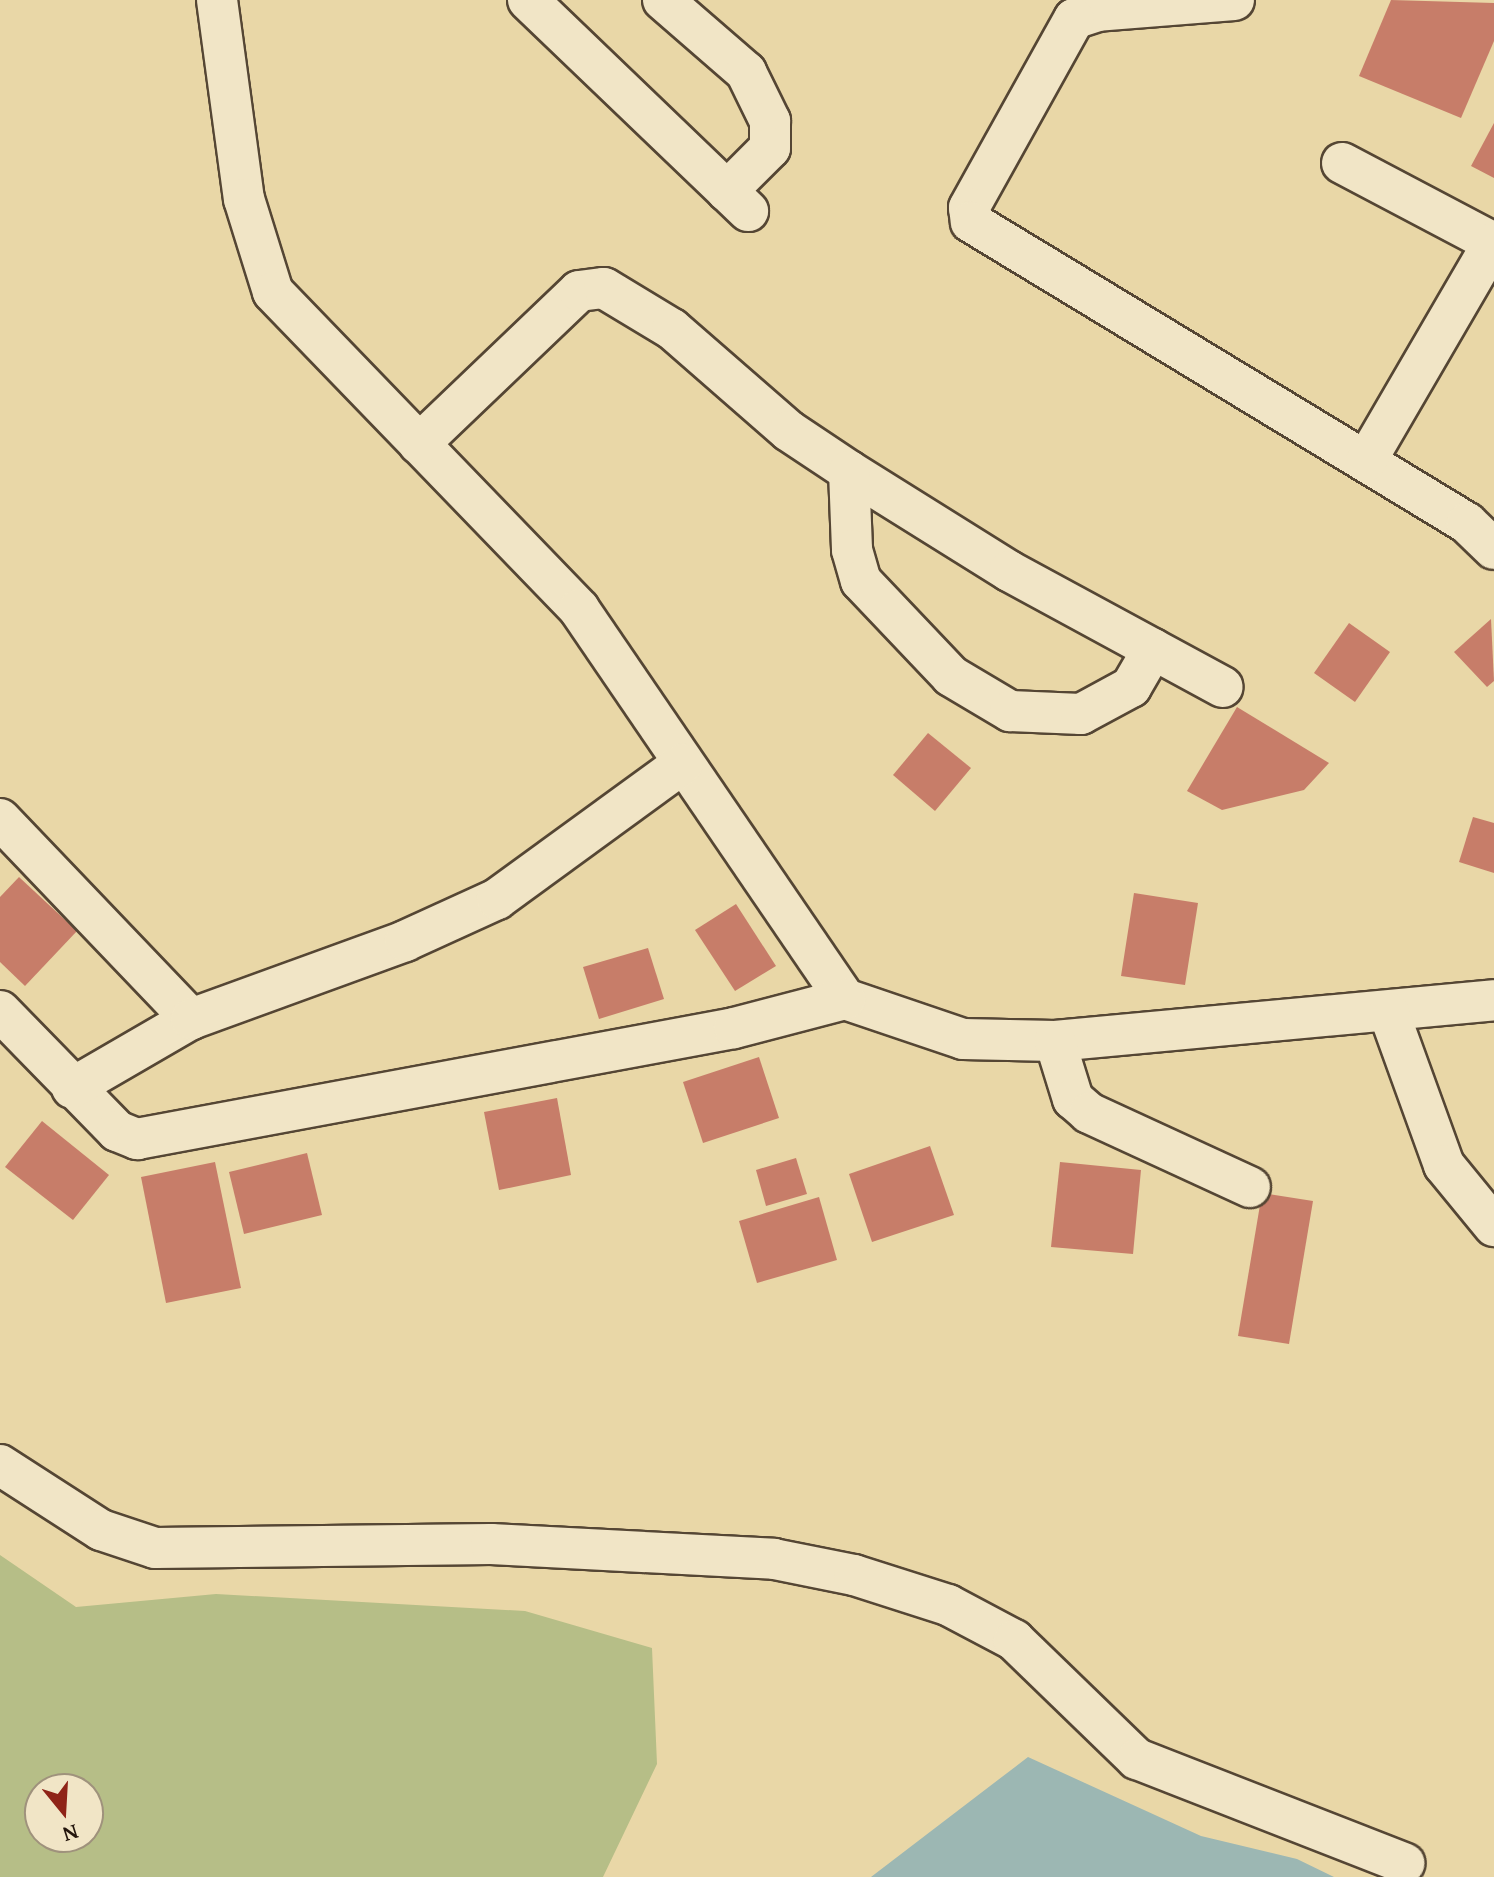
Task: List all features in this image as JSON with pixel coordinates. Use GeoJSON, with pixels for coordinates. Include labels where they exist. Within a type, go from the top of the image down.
{"type":"FeatureCollection","features":[{"type":"Feature","properties":{"kind":"street"},"geometry":{"type":"LineString","coordinates":[[217,0],[244,199],[273,292],[579,609],[845,999]]}},
{"type":"Feature","properties":{"kind":"street"},"geometry":{"type":"LineString","coordinates":[[528,0],[738,201],[770,148],[770,121],[746,72],[663,0]]}},
{"type":"Feature","properties":{"kind":"street"},"geometry":{"type":"LineString","coordinates":[[1234,0],[1098,11],[1074,19],[969,217],[975,227],[1467,523],[1494,549]]}},
{"type":"Feature","properties":{"kind":"street"},"geometry":{"type":"LineString","coordinates":[[1342,163],[1494,243],[1366,461]]}},
{"type":"Feature","properties":{"kind":"street"},"geometry":{"type":"LineString","coordinates":[[419,444],[579,291],[604,288],[672,329],[789,431],[849,471],[1009,571],[1223,687]]}},
{"type":"Feature","properties":{"kind":"street"},"geometry":{"type":"LineString","coordinates":[[849,471],[852,550],[861,581],[951,676],[1010,711],[1081,714],[1131,687],[1153,649]]}},
{"type":"Feature","properties":{"kind":"street"},"geometry":{"type":"LineString","coordinates":[[72,1088],[191,1019],[405,941],[497,899],[682,764]]}},
{"type":"Feature","properties":{"kind":"street"},"geometry":{"type":"LineString","coordinates":[[0,819],[191,1019]]}},
{"type":"Feature","properties":{"kind":"street"},"geometry":{"type":"LineString","coordinates":[[0,1011],[117,1131],[137,1139],[164,1138],[734,1028],[845,999],[963,1039],[1055,1041],[1389,1013],[1494,1000]]}},
{"type":"Feature","properties":{"kind":"street"},"geometry":{"type":"LineString","coordinates":[[1389,1013],[1444,1165],[1494,1226]]}},
{"type":"Feature","properties":{"kind":"street"},"geometry":{"type":"LineString","coordinates":[[1055,1041],[1073,1099],[1089,1113],[1250,1187]]}},
{"type":"Feature","properties":{"kind":"street"},"geometry":{"type":"LineString","coordinates":[[0,1465],[101,1530],[155,1548],[491,1544],[774,1559],[854,1575],[948,1605],[1014,1640],[1137,1759],[1404,1863]]}},
{"type":"Feature","properties":{"kind":"green space"},"geometry":{"type":"Polygon","coordinates":[[[0,1555],[76,1607],[216,1594],[525,1611],[652,1648],[657,1764],[603,1877],[0,1877],[0,1555]]]}},
{"type":"Feature","properties":{"kind":"water"},"geometry":{"type":"Polygon","coordinates":[[[1028,1757],[1201,1836],[1297,1859],[1334,1877],[871,1877],[1028,1757]]]}},
{"type":"Feature","properties":{"kind":"building"},"geometry":{"type":"Polygon","coordinates":[[[1391,0],[1494,3],[1494,41],[1461,118],[1359,76],[1391,0]]]}},
{"type":"Feature","properties":{"kind":"building"},"geometry":{"type":"Polygon","coordinates":[[[1494,123],[1494,178],[1471,166],[1494,123]]]}},
{"type":"Feature","properties":{"kind":"building"},"geometry":{"type":"Polygon","coordinates":[[[1491,619],[1494,681],[1487,687],[1454,652],[1491,619]]]}},
{"type":"Feature","properties":{"kind":"building"},"geometry":{"type":"Polygon","coordinates":[[[1349,623],[1390,652],[1355,702],[1314,673],[1349,623]]]}},
{"type":"Feature","properties":{"kind":"building"},"geometry":{"type":"Polygon","coordinates":[[[1237,707],[1329,763],[1304,790],[1222,810],[1187,791],[1237,707]]]}},
{"type":"Feature","properties":{"kind":"building"},"geometry":{"type":"Polygon","coordinates":[[[928,733],[971,768],[935,811],[893,775],[928,733]]]}},
{"type":"Feature","properties":{"kind":"building"},"geometry":{"type":"Polygon","coordinates":[[[1473,817],[1494,823],[1494,873],[1459,862],[1473,817]]]}},
{"type":"Feature","properties":{"kind":"building"},"geometry":{"type":"Polygon","coordinates":[[[19,877],[77,931],[25,986],[0,962],[0,897],[19,877]]]}},
{"type":"Feature","properties":{"kind":"building"},"geometry":{"type":"Polygon","coordinates":[[[1134,893],[1198,903],[1185,985],[1121,976],[1134,893]]]}},
{"type":"Feature","properties":{"kind":"building"},"geometry":{"type":"Polygon","coordinates":[[[736,904],[776,966],[735,991],[695,930],[736,904]]]}},
{"type":"Feature","properties":{"kind":"building"},"geometry":{"type":"Polygon","coordinates":[[[648,948],[664,999],[599,1019],[583,967],[648,948]]]}},
{"type":"Feature","properties":{"kind":"building"},"geometry":{"type":"Polygon","coordinates":[[[759,1057],[779,1118],[703,1143],[683,1082],[759,1057]]]}},
{"type":"Feature","properties":{"kind":"building"},"geometry":{"type":"Polygon","coordinates":[[[557,1098],[571,1175],[499,1190],[484,1112],[557,1098]]]}},
{"type":"Feature","properties":{"kind":"building"},"geometry":{"type":"Polygon","coordinates":[[[42,1121],[109,1175],[73,1220],[5,1167],[42,1121]]]}},
{"type":"Feature","properties":{"kind":"building"},"geometry":{"type":"Polygon","coordinates":[[[930,1146],[954,1215],[872,1242],[849,1174],[930,1146]]]}},
{"type":"Feature","properties":{"kind":"building"},"geometry":{"type":"Polygon","coordinates":[[[307,1153],[322,1215],[244,1234],[229,1172],[307,1153]]]}},
{"type":"Feature","properties":{"kind":"building"},"geometry":{"type":"Polygon","coordinates":[[[796,1158],[807,1194],[766,1206],[756,1170],[796,1158]]]}},
{"type":"Feature","properties":{"kind":"building"},"geometry":{"type":"Polygon","coordinates":[[[215,1162],[241,1288],[166,1303],[141,1177],[215,1162]]]}},
{"type":"Feature","properties":{"kind":"building"},"geometry":{"type":"Polygon","coordinates":[[[1060,1162],[1141,1170],[1133,1254],[1051,1247],[1060,1162]]]}},
{"type":"Feature","properties":{"kind":"building"},"geometry":{"type":"Polygon","coordinates":[[[1262,1193],[1313,1201],[1289,1344],[1238,1336],[1262,1193]]]}},
{"type":"Feature","properties":{"kind":"building"},"geometry":{"type":"Polygon","coordinates":[[[819,1197],[837,1260],[757,1283],[739,1221],[819,1197]]]}}]}
